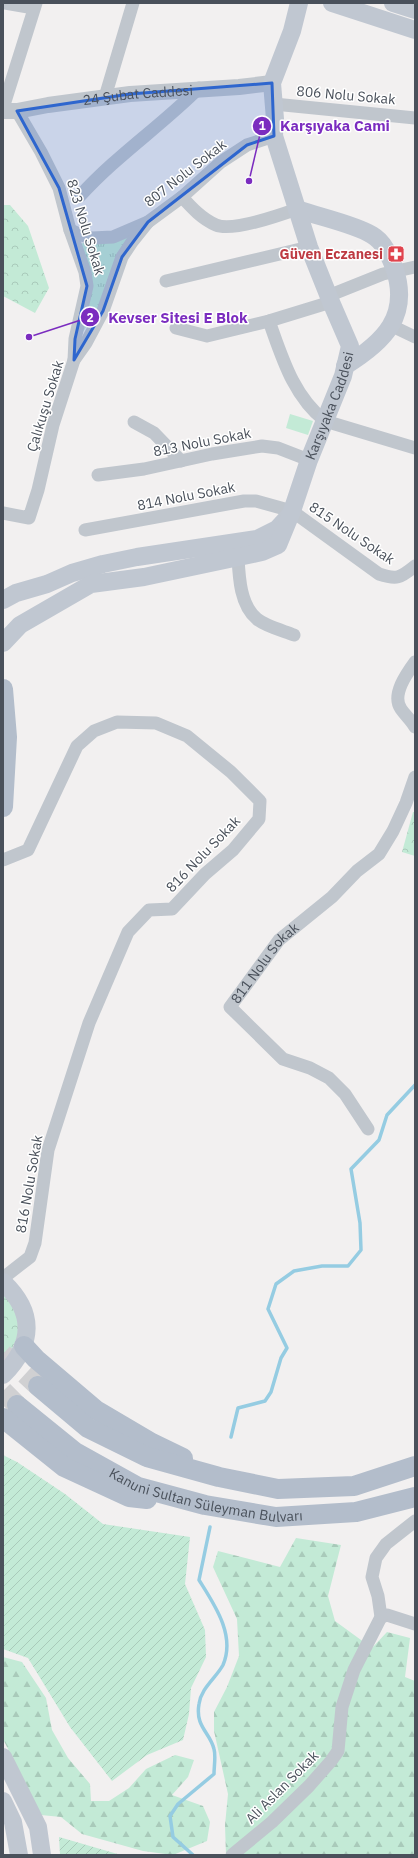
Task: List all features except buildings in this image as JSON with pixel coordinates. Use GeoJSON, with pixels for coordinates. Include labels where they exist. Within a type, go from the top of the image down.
{"type":"FeatureCollection","features":[{"type":"Feature","properties":{"kind":"main road","name":"Karşıyaka Caddesi"},"geometry":{"type":"LineString","coordinates":[[3,643],[20,624],[91,584],[144,577],[262,552],[278,545],[343,376],[350,346],[329,299],[309,247],[274,136],[275,119],[272,83],[292,32],[299,3]]}},
{"type":"Feature","properties":{"kind":"main road"},"geometry":{"type":"LineString","coordinates":[[332,3],[415,30]]}},
{"type":"Feature","properties":{"kind":"main road"},"geometry":{"type":"LineString","coordinates":[[393,3],[415,10]]}},
{"type":"Feature","properties":{"kind":"main road"},"geometry":{"type":"LineString","coordinates":[[297,209],[373,235],[386,249],[395,271],[400,299],[392,326],[369,351],[346,366]]}},
{"type":"Feature","properties":{"kind":"main road","name":"Karşıyaka Caddesi"},"geometry":{"type":"LineString","coordinates":[[3,600],[16,593],[47,584],[72,573],[103,564],[137,557],[257,539],[277,529],[292,511]]}},
{"type":"Feature","properties":{"kind":"main road"},"geometry":{"type":"LineString","coordinates":[[3,689],[7,737],[3,807]]}},
{"type":"Feature","properties":{"kind":"main road"},"geometry":{"type":"LineString","coordinates":[[3,1282],[16,1294],[24,1310],[30,1352],[96,1410],[152,1443],[219,1476]]}},
{"type":"Feature","properties":{"kind":"main road"},"geometry":{"type":"LineString","coordinates":[[3,1374],[30,1352]]}},
{"type":"Feature","properties":{"kind":"main road","name":"Kanuni Sultan Süleyman Bulvarı"},"geometry":{"type":"LineString","coordinates":[[38,1386],[88,1428],[147,1457],[219,1476],[278,1489],[354,1486],[415,1466]]}},
{"type":"Feature","properties":{"kind":"main road","name":"Kanuni Sultan Süleyman Bulvarı"},"geometry":{"type":"LineString","coordinates":[[10,1412],[75,1452],[138,1487],[206,1505],[276,1517],[356,1512],[415,1497]]}},
{"type":"Feature","properties":{"kind":"main road"},"geometry":{"type":"LineString","coordinates":[[3,1757],[38,1827],[42,1855]]}},
{"type":"Feature","properties":{"kind":"main road"},"geometry":{"type":"LineString","coordinates":[[3,1801],[13,1822],[19,1855]]}},
{"type":"Feature","properties":{"kind":"street"},"geometry":{"type":"LineString","coordinates":[[5,3],[35,6],[8,110]]}},
{"type":"Feature","properties":{"kind":"street"},"geometry":{"type":"LineString","coordinates":[[105,97],[134,3]]}},
{"type":"Feature","properties":{"kind":"street","name":"24 Şubat Caddesi"},"geometry":{"type":"LineString","coordinates":[[8,110],[105,97],[272,83]]}},
{"type":"Feature","properties":{"kind":"street"},"geometry":{"type":"LineString","coordinates":[[80,196],[104,172],[181,107],[199,88]]}},
{"type":"Feature","properties":{"kind":"street","name":"806 Nolu Sokak"},"geometry":{"type":"LineString","coordinates":[[274,104],[415,118]]}},
{"type":"Feature","properties":{"kind":"street","name":"823 Nolu Sokak"},"geometry":{"type":"LineString","coordinates":[[8,110],[41,152],[59,188],[70,230],[85,272],[87,286],[75,339],[74,360]]}},
{"type":"Feature","properties":{"kind":"street","name":"807 Nolu Sokak"},"geometry":{"type":"LineString","coordinates":[[70,230],[92,238],[113,237],[148,222],[182,197],[221,162],[246,145],[274,136]]}},
{"type":"Feature","properties":{"kind":"street"},"geometry":{"type":"LineString","coordinates":[[182,197],[203,218],[217,226],[232,226],[272,218],[297,209]]}},
{"type":"Feature","properties":{"kind":"street","name":"Çalıkuşu Sokak"},"geometry":{"type":"LineString","coordinates":[[3,513],[29,518],[38,490],[53,425],[74,360],[86,343],[103,311],[122,257],[148,222]]}},
{"type":"Feature","properties":{"kind":"street"},"geometry":{"type":"LineString","coordinates":[[166,281],[309,247]]}},
{"type":"Feature","properties":{"kind":"street"},"geometry":{"type":"LineString","coordinates":[[176,328],[207,336],[269,321],[329,299],[395,271],[415,267]]}},
{"type":"Feature","properties":{"kind":"street"},"geometry":{"type":"LineString","coordinates":[[269,321],[290,377],[313,411],[325,421],[415,448]]}},
{"type":"Feature","properties":{"kind":"street"},"geometry":{"type":"LineString","coordinates":[[392,326],[415,337]]}},
{"type":"Feature","properties":{"kind":"street"},"geometry":{"type":"LineString","coordinates":[[134,422],[154,433],[181,461]]}},
{"type":"Feature","properties":{"kind":"street","name":"813 Nolu Sokak"},"geometry":{"type":"LineString","coordinates":[[98,475],[144,469],[212,454],[262,446],[278,448],[310,460]]}},
{"type":"Feature","properties":{"kind":"street","name":"814 Nolu Sokak"},"geometry":{"type":"LineString","coordinates":[[85,530],[244,501],[256,501],[292,511]]}},
{"type":"Feature","properties":{"kind":"street","name":"815 Nolu Sokak"},"geometry":{"type":"LineString","coordinates":[[292,511],[379,574],[394,579],[404,575],[415,566]]}},
{"type":"Feature","properties":{"kind":"street"},"geometry":{"type":"LineString","coordinates":[[238,557],[240,583],[248,610],[258,620],[294,635]]}},
{"type":"Feature","properties":{"kind":"street"},"geometry":{"type":"LineString","coordinates":[[415,662],[404,677],[399,693],[400,708],[415,727]]}},
{"type":"Feature","properties":{"kind":"street","name":"816 Nolu Sokak"},"geometry":{"type":"LineString","coordinates":[[3,860],[28,850],[77,746],[94,731],[117,722],[156,723],[187,736],[231,772],[260,801],[259,819],[233,850],[205,874],[172,909],[149,910],[128,932],[89,1023],[48,1150],[35,1243],[30,1257],[3,1278]]}},
{"type":"Feature","properties":{"kind":"street","name":"811 Nolu Sokak"},"geometry":{"type":"LineString","coordinates":[[368,1129],[345,1094],[329,1078],[310,1068],[283,1059],[230,1008],[279,940],[332,897],[357,871],[379,854],[394,831],[415,777]]}},
{"type":"Feature","properties":{"kind":"street"},"geometry":{"type":"LineString","coordinates":[[415,1520],[386,1544],[376,1558],[372,1577],[378,1596],[381,1617],[387,1615],[415,1624]]}},
{"type":"Feature","properties":{"kind":"street","name":"Ali Aslan Sokak"},"geometry":{"type":"LineString","coordinates":[[232,1855],[272,1822],[309,1786],[338,1751],[342,1707],[354,1670],[381,1617]]}},
{"type":"Feature","properties":{"kind":"highlighted area"},"geometry":{"type":"Polygon","coordinates":[[[272,83],[274,136],[247,145],[148,222],[122,257],[103,311],[74,360],[75,339],[87,286],[59,188],[17,111],[130,94],[272,83]]]}},
{"type":"Feature","properties":{"kind":"green space"},"geometry":{"type":"Polygon","coordinates":[[[3,205],[10,205],[28,226],[49,288],[35,313],[3,296],[3,205]]]}},
{"type":"Feature","properties":{"kind":"green space"},"geometry":{"type":"Polygon","coordinates":[[[138,228],[96,313],[80,336],[92,291],[80,244],[138,228]]]}},
{"type":"Feature","properties":{"kind":"green space"},"geometry":{"type":"Polygon","coordinates":[[[290,414],[313,421],[308,435],[286,428],[290,414]]]}},
{"type":"Feature","properties":{"kind":"green space"},"geometry":{"type":"Polygon","coordinates":[[[413,812],[415,812],[415,856],[402,852],[413,812]]]}},
{"type":"Feature","properties":{"kind":"green space"},"geometry":{"type":"Polygon","coordinates":[[[3,1288],[22,1326],[3,1369],[3,1288]]]}},
{"type":"Feature","properties":{"kind":"green space"},"geometry":{"type":"Polygon","coordinates":[[[3,1455],[17,1462],[65,1494],[103,1524],[190,1537],[185,1584],[205,1630],[206,1657],[191,1688],[189,1714],[183,1740],[147,1755],[112,1781],[70,1727],[28,1658],[3,1649],[3,1455]]]}},
{"type":"Feature","properties":{"kind":"green space"},"geometry":{"type":"Polygon","coordinates":[[[296,1538],[341,1545],[328,1596],[335,1621],[372,1648],[387,1632],[410,1638],[405,1677],[415,1681],[415,1855],[226,1855],[225,1825],[228,1794],[214,1731],[214,1712],[227,1687],[239,1656],[237,1619],[213,1567],[218,1551],[280,1567],[296,1538]]]}},
{"type":"Feature","properties":{"kind":"green space"},"geometry":{"type":"Polygon","coordinates":[[[3,1657],[22,1662],[46,1698],[52,1730],[68,1758],[90,1784],[91,1801],[109,1801],[129,1788],[146,1769],[175,1755],[194,1760],[188,1777],[172,1795],[203,1806],[210,1822],[207,1841],[173,1855],[143,1851],[82,1834],[61,1817],[41,1815],[3,1739],[3,1657]]]}},
{"type":"Feature","properties":{"kind":"green space"},"geometry":{"type":"Polygon","coordinates":[[[59,1837],[121,1855],[60,1855],[59,1837]]]}},
{"type":"Feature","properties":{"kind":"waterway"},"geometry":{"type":"LineString","coordinates":[[231,1437],[238,1408],[265,1401],[271,1392],[281,1358],[287,1348],[268,1309],[276,1284],[294,1271],[322,1266],[348,1266],[361,1250],[360,1223],[351,1169],[379,1140],[387,1115],[415,1085]]}},
{"type":"Feature","properties":{"kind":"waterway"},"geometry":{"type":"LineString","coordinates":[[193,1855],[173,1837],[170,1816],[178,1804],[214,1774],[214,1749],[201,1724],[198,1712],[200,1698],[223,1665],[227,1642],[222,1620],[199,1580],[210,1527]]}},
{"type":"Feature","properties":{"kind":"tunnel"},"geometry":{"type":"LineString","coordinates":[[3,1354],[38,1386]]}},
{"type":"Feature","properties":{"kind":"tunnel"},"geometry":{"type":"LineString","coordinates":[[3,1391],[17,1405]]}},
{"type":"Feature","properties":{"kind":"place","name":"Karşıyaka Cami"},"geometry":{"type":"Point","coordinates":[249,181]}},
{"type":"Feature","properties":{"kind":"place","name":"Güven Eczanesi"},"geometry":{"type":"Point","coordinates":[396,254]}},
{"type":"Feature","properties":{"kind":"place","name":"Kevser Sitesi E Blok"},"geometry":{"type":"Point","coordinates":[29,337]}}]}
